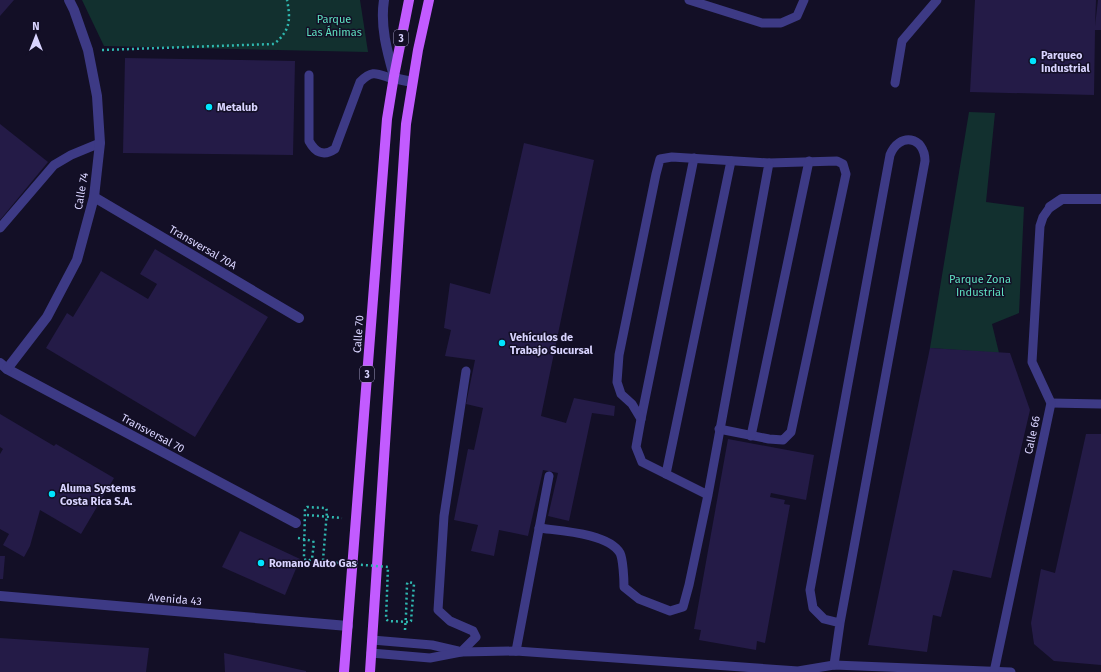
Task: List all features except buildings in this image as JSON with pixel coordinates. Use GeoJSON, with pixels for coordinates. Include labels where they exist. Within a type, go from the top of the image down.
{"type":"FeatureCollection","features":[{"type":"Feature","properties":{"kind":"main road","name":"Calle 70"},"geometry":{"type":"LineString","coordinates":[[344,672],[387,119],[393,78],[409,0]]}},
{"type":"Feature","properties":{"kind":"main road","name":"3"},"geometry":{"type":"LineString","coordinates":[[370,672],[406,124],[412,82],[429,0]]}},
{"type":"Feature","properties":{"kind":"street","name":"Calle 74"},"geometry":{"type":"LineString","coordinates":[[4,366],[47,318],[77,260],[94,197],[100,143],[97,96],[88,50],[69,0]]}},
{"type":"Feature","properties":{"kind":"street"},"geometry":{"type":"LineString","coordinates":[[384,0],[384,31],[386,48],[393,78],[412,82]]}},
{"type":"Feature","properties":{"kind":"street","name":"Transversal 70A"},"geometry":{"type":"LineString","coordinates":[[94,197],[299,318]]}},
{"type":"Feature","properties":{"kind":"street"},"geometry":{"type":"LineString","coordinates":[[1050,206],[1062,199],[1101,199]]}},
{"type":"Feature","properties":{"kind":"street","name":"Transversal 70"},"geometry":{"type":"LineString","coordinates":[[4,366],[296,523]]}},
{"type":"Feature","properties":{"kind":"street","name":"Avenida 43"},"geometry":{"type":"LineString","coordinates":[[0,596],[348,626]]}},
{"type":"Feature","properties":{"kind":"lane"},"geometry":{"type":"LineString","coordinates":[[689,0],[762,23],[781,22],[797,16],[804,0]]}},
{"type":"Feature","properties":{"kind":"lane"},"geometry":{"type":"LineString","coordinates":[[895,83],[902,41],[937,0]]}},
{"type":"Feature","properties":{"kind":"lane"},"geometry":{"type":"LineString","coordinates":[[309,75],[309,141],[313,149],[319,152],[330,152],[335,149],[360,82],[367,75],[375,73],[393,78]]}},
{"type":"Feature","properties":{"kind":"lane"},"geometry":{"type":"LineString","coordinates":[[834,665],[840,623],[925,161],[925,152],[923,148],[921,145],[912,140],[901,140],[893,147],[890,154],[810,590],[813,608],[824,619],[840,623]]}},
{"type":"Feature","properties":{"kind":"lane"},"geometry":{"type":"LineString","coordinates":[[0,228],[54,165],[71,155],[100,143]]}},
{"type":"Feature","properties":{"kind":"lane"},"geometry":{"type":"LineString","coordinates":[[641,419],[632,404],[621,394],[617,382],[619,355],[660,159],[672,157],[769,163],[837,161],[843,164],[846,174],[792,432],[783,440],[751,436],[720,429]]}},
{"type":"Feature","properties":{"kind":"lane"},"geometry":{"type":"LineString","coordinates":[[694,158],[636,447],[642,462],[708,495]]}},
{"type":"Feature","properties":{"kind":"lane"},"geometry":{"type":"LineString","coordinates":[[666,474],[731,161]]}},
{"type":"Feature","properties":{"kind":"lane"},"geometry":{"type":"LineString","coordinates":[[751,436],[809,161]]}},
{"type":"Feature","properties":{"kind":"lane"},"geometry":{"type":"LineString","coordinates":[[539,528],[587,534],[608,543],[620,553],[624,587],[639,599],[670,611],[683,607],[708,495],[769,163]]}},
{"type":"Feature","properties":{"kind":"lane"},"geometry":{"type":"LineString","coordinates":[[1050,206],[1043,216],[1040,226],[1032,362],[1051,403],[1101,404]]}},
{"type":"Feature","properties":{"kind":"lane"},"geometry":{"type":"LineString","coordinates":[[461,652],[476,637],[473,631],[450,621],[438,610],[444,516],[466,371]]}},
{"type":"Feature","properties":{"kind":"lane","name":"Calle 66"},"geometry":{"type":"LineString","coordinates":[[995,671],[1051,403]]}},
{"type":"Feature","properties":{"kind":"lane"},"geometry":{"type":"LineString","coordinates":[[516,651],[549,476]]}},
{"type":"Feature","properties":{"kind":"lane"},"geometry":{"type":"LineString","coordinates":[[372,640],[432,645],[461,652]]}},
{"type":"Feature","properties":{"kind":"lane"},"geometry":{"type":"LineString","coordinates":[[371,653],[430,658],[461,652],[516,651],[798,671],[834,665],[1011,672]]}},
{"type":"Feature","properties":{"kind":"path"},"geometry":{"type":"LineString","coordinates":[[88,50],[243,44],[266,46],[274,44],[280,40],[288,28],[290,14],[287,0]]}},
{"type":"Feature","properties":{"kind":"path"},"geometry":{"type":"LineString","coordinates":[[313,541],[313,556],[312,559],[308,561],[304,559],[305,509],[307,507],[326,508],[323,560],[388,567],[386,619],[388,621],[411,621],[413,583],[408,582],[407,584],[406,615]]}},
{"type":"Feature","properties":{"kind":"path"},"geometry":{"type":"LineString","coordinates":[[308,515],[340,518]]}},
{"type":"Feature","properties":{"kind":"green space","name":"Parque Las Ánimas"},"geometry":{"type":"Polygon","coordinates":[[[82,0],[360,0],[368,52],[104,46],[82,0]]]}},
{"type":"Feature","properties":{"kind":"green space","name":"Parque Zona Industrial"},"geometry":{"type":"Polygon","coordinates":[[[969,112],[995,113],[986,202],[1024,207],[1019,313],[992,324],[999,353],[930,348],[969,112]]]}},
{"type":"Feature","properties":{"kind":"place","name":"Parqueo Industrial"},"geometry":{"type":"Point","coordinates":[1033,61]}},
{"type":"Feature","properties":{"kind":"place","name":"Metalub"},"geometry":{"type":"Point","coordinates":[209,107]}},
{"type":"Feature","properties":{"kind":"place","name":"Vehículos de Trabajo Sucursal"},"geometry":{"type":"Point","coordinates":[502,343]}},
{"type":"Feature","properties":{"kind":"place","name":"Aluma Systems Costa Rica S.A."},"geometry":{"type":"Point","coordinates":[52,494]}},
{"type":"Feature","properties":{"kind":"place","name":"Romano Auto Gas"},"geometry":{"type":"Point","coordinates":[261,563]}}]}
